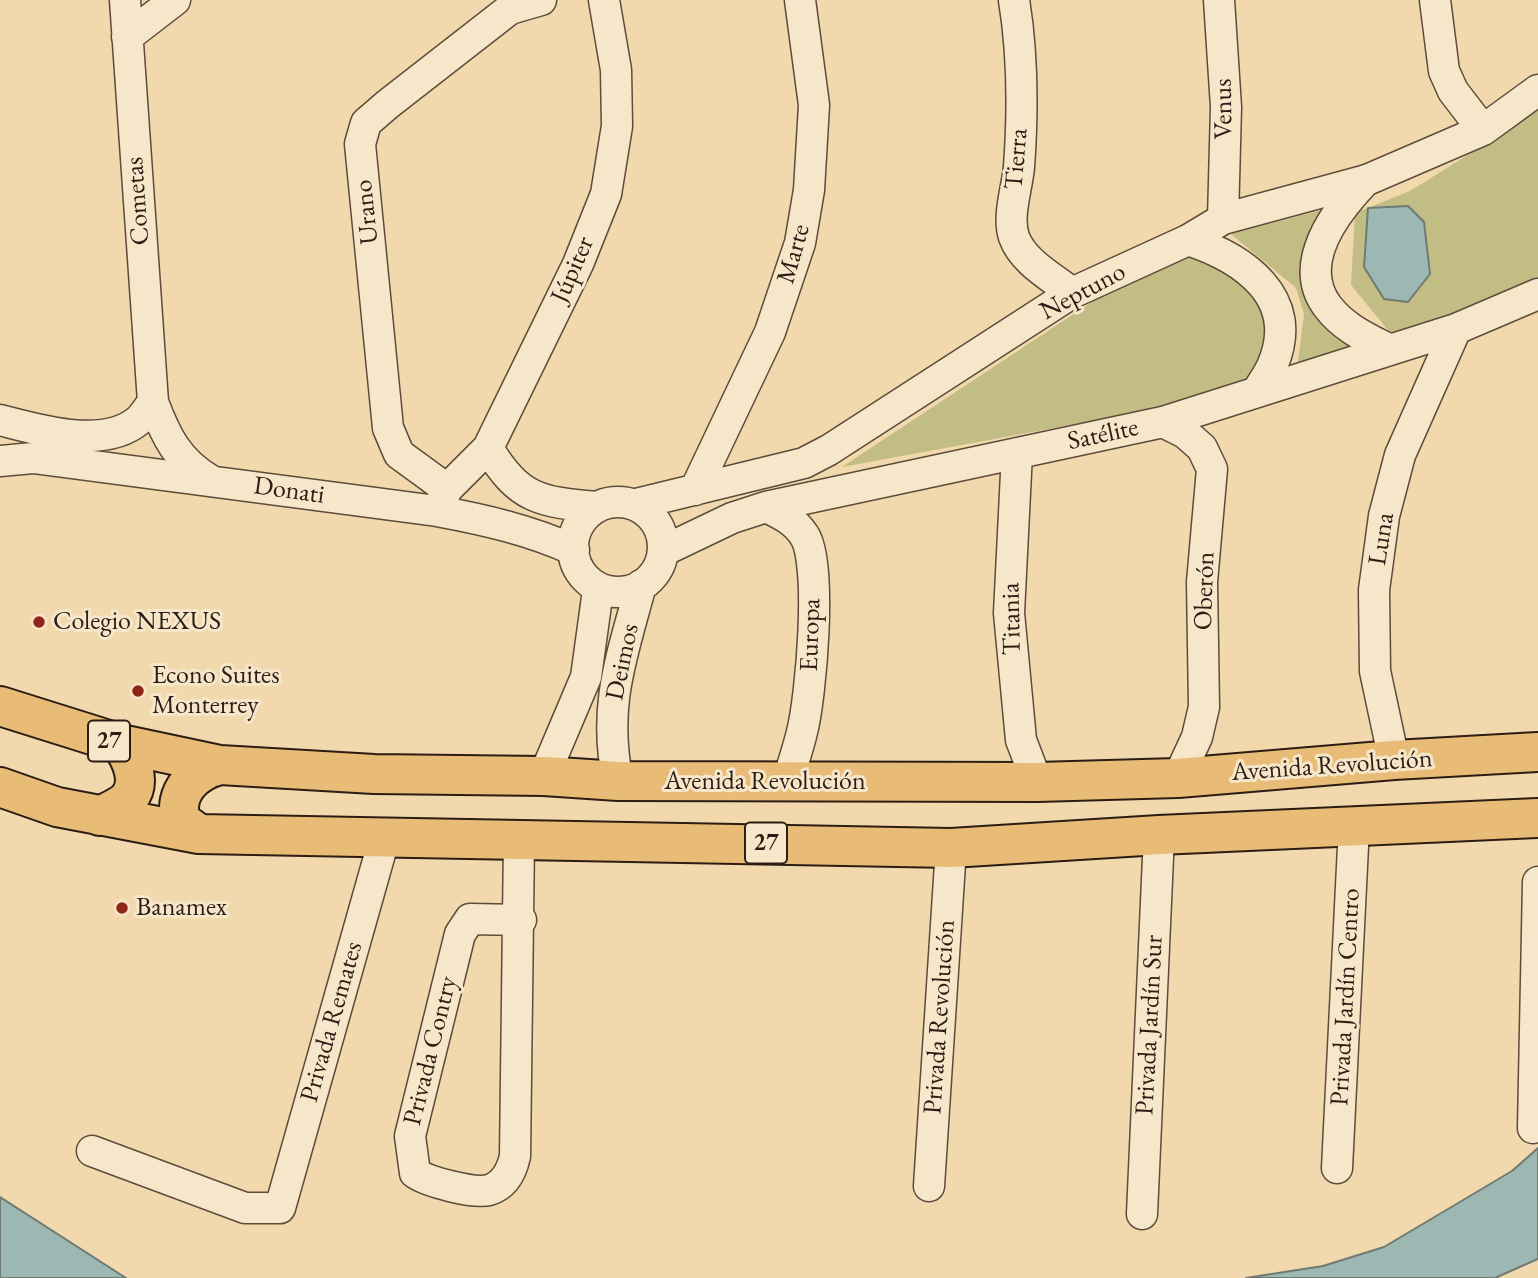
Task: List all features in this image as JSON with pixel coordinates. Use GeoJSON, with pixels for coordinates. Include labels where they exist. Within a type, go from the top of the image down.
{"type":"FeatureCollection","features":[{"type":"Feature","properties":{"kind":"main road","name":"Avenida Revolución"},"geometry":{"type":"LineString","coordinates":[[0,706],[121,744],[220,765],[374,774],[544,775],[618,781],[1037,782],[1178,778],[1394,760],[1538,752]]}},
{"type":"Feature","properties":{"kind":"main road"},"geometry":{"type":"LineString","coordinates":[[100,816],[125,802],[133,791],[134,772],[121,744]]}},
{"type":"Feature","properties":{"kind":"main road"},"geometry":{"type":"LineString","coordinates":[[199,834],[181,821],[179,808],[183,792],[198,773],[220,765]]}},
{"type":"Feature","properties":{"kind":"main road","name":"27"},"geometry":{"type":"LineString","coordinates":[[0,788],[57,807],[199,834],[951,848],[1158,835],[1538,818]]}},
{"type":"Feature","properties":{"kind":"street","name":"Cometas"},"geometry":{"type":"LineString","coordinates":[[125,0],[153,402],[174,451],[191,468],[211,481]]}},
{"type":"Feature","properties":{"kind":"street"},"geometry":{"type":"LineString","coordinates":[[127,37],[175,0]]}},
{"type":"Feature","properties":{"kind":"street","name":"Urano"},"geometry":{"type":"LineString","coordinates":[[442,500],[399,454],[388,428],[360,144],[366,123],[388,104],[510,9],[541,0]]}},
{"type":"Feature","properties":{"kind":"street","name":"Júpiter"},"geometry":{"type":"LineString","coordinates":[[442,500],[488,447],[578,264],[606,194],[617,126],[616,70],[604,0]]}},
{"type":"Feature","properties":{"kind":"street","name":"Marte"},"geometry":{"type":"LineString","coordinates":[[695,490],[770,332],[800,243],[809,190],[814,105],[800,0]]}},
{"type":"Feature","properties":{"kind":"street","name":"Tierra"},"geometry":{"type":"LineString","coordinates":[[1014,0],[1022,94],[1018,170],[1012,212],[1014,236],[1026,256],[1072,293]]}},
{"type":"Feature","properties":{"kind":"street","name":"Venus"},"geometry":{"type":"LineString","coordinates":[[1219,0],[1226,107],[1223,219]]}},
{"type":"Feature","properties":{"kind":"street"},"geometry":{"type":"LineString","coordinates":[[1435,0],[1444,71],[1453,91],[1483,130]]}},
{"type":"Feature","properties":{"kind":"street","name":"Neptuno"},"geometry":{"type":"LineString","coordinates":[[636,504],[804,463],[829,450],[1072,293],[1188,240],[1223,219],[1367,180],[1483,130],[1538,90]]}},
{"type":"Feature","properties":{"kind":"street"},"geometry":{"type":"LineString","coordinates":[[1367,180],[1344,203],[1321,239],[1319,290],[1327,306],[1342,322],[1390,350]]}},
{"type":"Feature","properties":{"kind":"street"},"geometry":{"type":"LineString","coordinates":[[1188,240],[1220,250],[1261,281],[1272,295],[1279,318],[1278,342],[1274,363],[1257,392]]}},
{"type":"Feature","properties":{"kind":"street","name":"Satélite"},"geometry":{"type":"LineString","coordinates":[[663,551],[732,518],[766,507],[1163,422],[1456,329],[1538,294]]}},
{"type":"Feature","properties":{"kind":"street","name":"Luna"},"geometry":{"type":"LineString","coordinates":[[1394,760],[1375,671],[1374,590],[1384,516],[1400,455],[1456,329]]}},
{"type":"Feature","properties":{"kind":"street"},"geometry":{"type":"LineString","coordinates":[[0,420],[83,435],[108,433],[139,420],[153,402]]}},
{"type":"Feature","properties":{"kind":"street","name":"Oberón"},"geometry":{"type":"LineString","coordinates":[[1163,422],[1185,433],[1202,449],[1212,470],[1202,582],[1204,707],[1196,737],[1178,778]]}},
{"type":"Feature","properties":{"kind":"street"},"geometry":{"type":"LineString","coordinates":[[488,447],[516,487],[530,495],[560,504],[597,507],[621,501],[636,504],[653,521],[663,551],[657,573],[641,586],[614,592],[598,590],[585,578],[574,550],[575,537],[584,519],[597,507]]}},
{"type":"Feature","properties":{"kind":"street","name":"Titania"},"geometry":{"type":"LineString","coordinates":[[1017,453],[1009,613],[1021,740],[1037,782]]}},
{"type":"Feature","properties":{"kind":"street","name":"Donati"},"geometry":{"type":"LineString","coordinates":[[0,461],[33,458],[211,481],[442,500],[533,532],[574,550]]}},
{"type":"Feature","properties":{"kind":"street","name":"Europa"},"geometry":{"type":"LineString","coordinates":[[766,507],[789,519],[805,536],[812,554],[813,621],[809,684],[803,731],[787,783]]}},
{"type":"Feature","properties":{"kind":"street","name":"Deimos"},"geometry":{"type":"LineString","coordinates":[[618,781],[611,735],[613,688],[641,586]]}},
{"type":"Feature","properties":{"kind":"street","name":"Deimos"},"geometry":{"type":"LineString","coordinates":[[544,775],[586,677],[598,590]]}},
{"type":"Feature","properties":{"kind":"street","name":"Privada Jardín Centro"},"geometry":{"type":"LineString","coordinates":[[1337,1168],[1354,826]]}},
{"type":"Feature","properties":{"kind":"street","name":"Privada Jardín Sur"},"geometry":{"type":"LineString","coordinates":[[1142,1214],[1158,835]]}},
{"type":"Feature","properties":{"kind":"street","name":"Privada Remates"},"geometry":{"type":"LineString","coordinates":[[92,1150],[245,1208],[280,1208],[385,836]]}},
{"type":"Feature","properties":{"kind":"street","name":"Privada Contry"},"geometry":{"type":"LineString","coordinates":[[519,840],[521,920],[515,1156],[512,1171],[501,1183],[488,1190],[428,1182],[415,1173],[410,1136],[460,934],[470,919],[521,920]]}},
{"type":"Feature","properties":{"kind":"street","name":"Privada Revolución"},"geometry":{"type":"LineString","coordinates":[[929,1186],[951,848]]}},
{"type":"Feature","properties":{"kind":"street"},"geometry":{"type":"LineString","coordinates":[[1533,1128],[1538,882]]}},
{"type":"Feature","properties":{"kind":"shaded area"},"geometry":{"type":"Polygon","coordinates":[[[1538,111],[1538,283],[1401,346],[1351,285],[1355,213],[1410,191],[1538,111]]]}},
{"type":"Feature","properties":{"kind":"shaded area"},"geometry":{"type":"Polygon","coordinates":[[[1341,205],[1326,238],[1330,292],[1382,342],[1297,369],[1304,314],[1296,288],[1231,234],[1341,205]]]}},
{"type":"Feature","properties":{"kind":"shaded area"},"geometry":{"type":"Polygon","coordinates":[[[1198,232],[1277,295],[1257,386],[1163,408],[842,467],[1198,232]]]}},
{"type":"Feature","properties":{"kind":"water"},"geometry":{"type":"Polygon","coordinates":[[[1408,206],[1424,222],[1430,274],[1408,302],[1384,299],[1364,267],[1368,208],[1408,206]]]}},
{"type":"Feature","properties":{"kind":"water"},"geometry":{"type":"Polygon","coordinates":[[[1538,1148],[1538,1259],[1495,1278],[1246,1278],[1323,1266],[1384,1247],[1512,1171],[1538,1148]]]}},
{"type":"Feature","properties":{"kind":"water"},"geometry":{"type":"Polygon","coordinates":[[[0,1197],[126,1278],[0,1278],[0,1197]]]}},
{"type":"Feature","properties":{"kind":"place","name":"Colegio NEXUS"},"geometry":{"type":"Point","coordinates":[39,622]}},
{"type":"Feature","properties":{"kind":"place","name":"Econo Suites Monterrey"},"geometry":{"type":"Point","coordinates":[138,691]}},
{"type":"Feature","properties":{"kind":"place","name":"Banamex"},"geometry":{"type":"Point","coordinates":[122,908]}}]}
